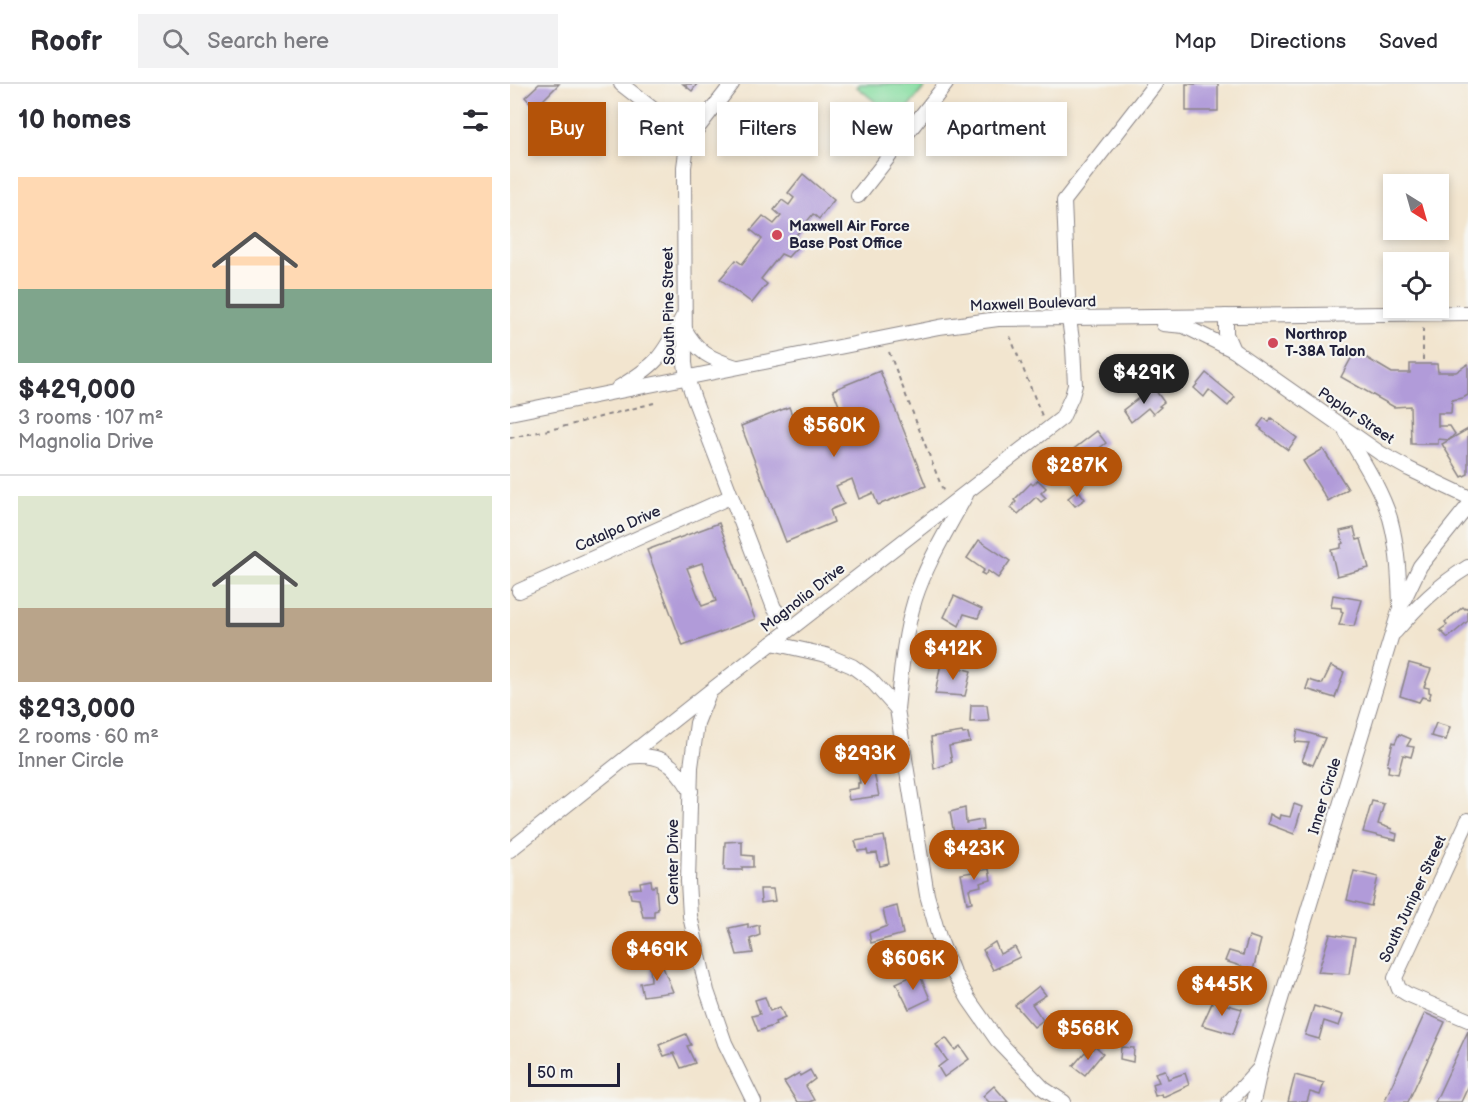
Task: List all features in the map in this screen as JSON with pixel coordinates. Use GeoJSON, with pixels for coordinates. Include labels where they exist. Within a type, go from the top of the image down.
{"type":"FeatureCollection","features":[{"type":"Feature","properties":{"kind":"street"},"geometry":{"type":"LineString","coordinates":[[621,84],[644,102]]}},
{"type":"Feature","properties":{"kind":"street","name":"South Pine Street"},"geometry":{"type":"LineString","coordinates":[[705,119],[732,84]]}},
{"type":"Feature","properties":{"kind":"street"},"geometry":{"type":"LineString","coordinates":[[858,196],[946,84]]}},
{"type":"Feature","properties":{"kind":"street","name":"Magnolia Drive"},"geometry":{"type":"LineString","coordinates":[[511,850],[709,692],[1062,418],[1075,385],[1069,319],[1064,201],[1155,84]]}},
{"type":"Feature","properties":{"kind":"street","name":"South Pine Street"},"geometry":{"type":"LineString","coordinates":[[686,156],[683,321],[687,378],[730,497],[774,608],[791,628]]}},
{"type":"Feature","properties":{"kind":"street","name":"Maxwell Boulevard"},"geometry":{"type":"LineString","coordinates":[[510,413],[939,327],[998,319],[1468,313]]}},
{"type":"Feature","properties":{"kind":"street"},"geometry":{"type":"LineString","coordinates":[[1226,316],[1226,334],[1233,350]]}},
{"type":"Feature","properties":{"kind":"street","name":"Poplar Street"},"geometry":{"type":"LineString","coordinates":[[1141,317],[1166,325],[1184,326],[1233,350],[1380,453],[1409,470],[1468,497]]}},
{"type":"Feature","properties":{"kind":"street"},"geometry":{"type":"LineString","coordinates":[[683,321],[694,344],[704,354],[716,361],[738,367]]}},
{"type":"Feature","properties":{"kind":"street"},"geometry":{"type":"LineString","coordinates":[[607,394],[645,372],[660,358],[683,321]]}},
{"type":"Feature","properties":{"kind":"street","name":"Maxwell Boulevard"},"geometry":{"type":"LineString","coordinates":[[510,422],[607,394]]}},
{"type":"Feature","properties":{"kind":"street"},"geometry":{"type":"LineString","coordinates":[[1343,428],[1369,471],[1390,519],[1398,563],[1400,608]]}},
{"type":"Feature","properties":{"kind":"street"},"geometry":{"type":"LineString","coordinates":[[969,490],[930,561],[916,597],[905,641],[897,709],[927,895],[939,937],[953,972],[980,1017],[1003,1047],[1044,1089],[1064,1102]]}},
{"type":"Feature","properties":{"kind":"street","name":"Catalpa Drive"},"geometry":{"type":"LineString","coordinates":[[519,591],[730,497]]}},
{"type":"Feature","properties":{"kind":"street","name":"Inner Circle"},"geometry":{"type":"LineString","coordinates":[[1229,1102],[1260,1068],[1400,608],[1420,566],[1468,506]]}},
{"type":"Feature","properties":{"kind":"street"},"geometry":{"type":"LineString","coordinates":[[1391,636],[1426,597],[1468,567]]}},
{"type":"Feature","properties":{"kind":"street"},"geometry":{"type":"LineString","coordinates":[[772,643],[826,655],[852,666],[870,679],[897,709]]}},
{"type":"Feature","properties":{"kind":"street","name":"Center Drive"},"geometry":{"type":"LineString","coordinates":[[709,692],[697,723],[691,767],[688,881],[690,916],[707,991],[725,1043],[754,1102]]}},
{"type":"Feature","properties":{"kind":"street"},"geometry":{"type":"LineString","coordinates":[[627,757],[642,755],[663,760],[681,774],[691,790]]}},
{"type":"Feature","properties":{"kind":"street","name":"South Juniper Street"},"geometry":{"type":"LineString","coordinates":[[1468,820],[1395,978],[1399,989],[1468,1020]]}},
{"type":"Feature","properties":{"kind":"street"},"geometry":{"type":"LineString","coordinates":[[1253,1102],[1260,1068]]}},
{"type":"Feature","properties":{"kind":"path"},"geometry":{"type":"LineString","coordinates":[[1424,360],[1424,325],[1427,325]]}},
{"type":"Feature","properties":{"kind":"path"},"geometry":{"type":"LineString","coordinates":[[1010,336],[1042,416]]}},
{"type":"Feature","properties":{"kind":"path"},"geometry":{"type":"LineString","coordinates":[[889,352],[944,493]]}},
{"type":"Feature","properties":{"kind":"path"},"geometry":{"type":"LineString","coordinates":[[510,438],[654,403]]}},
{"type":"Feature","properties":{"kind":"green space"},"geometry":{"type":"Polygon","coordinates":[[[860,84],[927,84],[912,102],[876,102],[857,87],[860,84]]]}},
{"type":"Feature","properties":{"kind":"building"},"geometry":{"type":"Polygon","coordinates":[[[539,84],[559,84],[541,102],[530,102],[525,97],[539,84]]]}},
{"type":"Feature","properties":{"kind":"building"},"geometry":{"type":"Polygon","coordinates":[[[683,84],[697,84],[692,91],[683,84]]]}},
{"type":"Feature","properties":{"kind":"building"},"geometry":{"type":"Polygon","coordinates":[[[1186,84],[1218,84],[1218,111],[1186,111],[1186,84]]]}},
{"type":"Feature","properties":{"kind":"building","name":"Maxwell Air Force Base Post Office"},"geometry":{"type":"Polygon","coordinates":[[[803,174],[834,200],[819,219],[813,214],[793,239],[798,246],[788,257],[781,254],[761,279],[767,284],[752,303],[720,279],[736,260],[742,264],[762,239],[751,230],[763,216],[774,224],[781,216],[774,210],[782,200],[789,205],[794,198],[788,193],[803,174]]]}},
{"type":"Feature","properties":{"kind":"building"},"geometry":{"type":"Polygon","coordinates":[[[1355,351],[1392,373],[1410,373],[1410,364],[1437,364],[1438,372],[1456,372],[1468,364],[1468,395],[1452,400],[1451,413],[1438,413],[1438,426],[1450,426],[1455,434],[1449,440],[1438,439],[1438,444],[1411,444],[1410,406],[1394,407],[1341,377],[1355,351]]]}},
{"type":"Feature","properties":{"kind":"building"},"geometry":{"type":"Polygon","coordinates":[[[880,371],[926,486],[878,505],[873,493],[859,499],[852,479],[836,486],[844,504],[830,510],[834,522],[786,542],[741,426],[789,407],[801,438],[845,421],[833,390],[880,371]]]}},
{"type":"Feature","properties":{"kind":"building"},"geometry":{"type":"Polygon","coordinates":[[[1206,373],[1235,397],[1228,406],[1209,390],[1204,397],[1194,388],[1206,373]]]}},
{"type":"Feature","properties":{"kind":"building"},"geometry":{"type":"Polygon","coordinates":[[[1153,387],[1164,402],[1159,406],[1161,407],[1153,414],[1148,408],[1131,422],[1123,410],[1153,387]]]}},
{"type":"Feature","properties":{"kind":"building"},"geometry":{"type":"Polygon","coordinates":[[[1264,418],[1269,422],[1271,418],[1297,438],[1288,450],[1258,426],[1264,418]]]}},
{"type":"Feature","properties":{"kind":"building"},"geometry":{"type":"Polygon","coordinates":[[[1468,429],[1468,474],[1462,477],[1442,444],[1468,429]]]}},
{"type":"Feature","properties":{"kind":"building"},"geometry":{"type":"Polygon","coordinates":[[[1097,431],[1106,443],[1085,459],[1089,465],[1084,468],[1080,462],[1075,466],[1068,457],[1073,453],[1071,451],[1097,431]]]}},
{"type":"Feature","properties":{"kind":"building"},"geometry":{"type":"Polygon","coordinates":[[[1323,449],[1348,489],[1328,501],[1303,461],[1323,449]]]}},
{"type":"Feature","properties":{"kind":"building"},"geometry":{"type":"Polygon","coordinates":[[[1038,480],[1046,488],[1041,493],[1046,498],[1041,502],[1036,497],[1018,514],[1011,507],[1016,502],[1014,500],[1031,483],[1033,485],[1038,480]]]}},
{"type":"Feature","properties":{"kind":"building"},"geometry":{"type":"Polygon","coordinates":[[[1078,490],[1085,499],[1075,506],[1068,498],[1078,490]]]}},
{"type":"Feature","properties":{"kind":"building"},"geometry":{"type":"Polygon","coordinates":[[[719,523],[755,619],[683,646],[647,550],[719,523]],[[702,563],[687,568],[702,606],[716,601],[702,563]]]}},
{"type":"Feature","properties":{"kind":"building"},"geometry":{"type":"Polygon","coordinates":[[[1354,528],[1357,540],[1361,539],[1369,568],[1337,576],[1331,550],[1341,548],[1343,543],[1340,531],[1354,528]]]}},
{"type":"Feature","properties":{"kind":"building"},"geometry":{"type":"Polygon","coordinates":[[[979,540],[1010,561],[998,578],[988,571],[985,575],[981,573],[984,570],[967,558],[979,540]]]}},
{"type":"Feature","properties":{"kind":"building"},"geometry":{"type":"Polygon","coordinates":[[[1333,595],[1362,600],[1354,626],[1339,625],[1343,612],[1341,608],[1331,607],[1333,595]]]}},
{"type":"Feature","properties":{"kind":"building"},"geometry":{"type":"Polygon","coordinates":[[[954,596],[982,609],[978,618],[964,614],[959,626],[944,617],[954,596]]]}},
{"type":"Feature","properties":{"kind":"building"},"geometry":{"type":"Polygon","coordinates":[[[1463,607],[1465,609],[1468,607],[1468,621],[1448,638],[1440,630],[1447,625],[1445,622],[1463,607]]]}},
{"type":"Feature","properties":{"kind":"building"},"geometry":{"type":"Polygon","coordinates":[[[941,663],[971,671],[965,696],[935,694],[941,663]]]}},
{"type":"Feature","properties":{"kind":"building"},"geometry":{"type":"Polygon","coordinates":[[[1409,663],[1431,669],[1424,687],[1429,688],[1431,693],[1429,699],[1422,697],[1419,702],[1400,696],[1409,663]]]}},
{"type":"Feature","properties":{"kind":"building"},"geometry":{"type":"Polygon","coordinates":[[[1331,666],[1344,672],[1335,698],[1306,689],[1309,680],[1322,684],[1331,666]]]}},
{"type":"Feature","properties":{"kind":"building"},"geometry":{"type":"Polygon","coordinates":[[[971,705],[987,705],[989,721],[970,722],[971,705]]]}},
{"type":"Feature","properties":{"kind":"building"},"geometry":{"type":"Polygon","coordinates":[[[1436,723],[1450,727],[1446,740],[1431,736],[1436,723]]]}},
{"type":"Feature","properties":{"kind":"building"},"geometry":{"type":"Polygon","coordinates":[[[1298,730],[1325,738],[1313,765],[1302,761],[1309,743],[1295,742],[1298,730]]]}},
{"type":"Feature","properties":{"kind":"building"},"geometry":{"type":"Polygon","coordinates":[[[962,732],[963,734],[968,733],[970,742],[949,746],[952,762],[934,769],[931,737],[962,732]]]}},
{"type":"Feature","properties":{"kind":"building"},"geometry":{"type":"Polygon","coordinates":[[[1399,734],[1411,739],[1407,746],[1414,747],[1411,757],[1403,755],[1398,774],[1388,772],[1389,766],[1387,765],[1393,742],[1395,743],[1399,734]]]}},
{"type":"Feature","properties":{"kind":"building"},"geometry":{"type":"Polygon","coordinates":[[[873,768],[879,796],[849,800],[847,790],[858,788],[858,783],[860,783],[858,771],[873,768]]]}},
{"type":"Feature","properties":{"kind":"building"},"geometry":{"type":"Polygon","coordinates":[[[1372,801],[1384,804],[1378,824],[1392,829],[1391,832],[1397,834],[1396,840],[1363,832],[1372,801]]]}},
{"type":"Feature","properties":{"kind":"building"},"geometry":{"type":"Polygon","coordinates":[[[1294,804],[1302,807],[1294,834],[1268,824],[1270,814],[1279,819],[1280,815],[1290,817],[1294,804]]]}},
{"type":"Feature","properties":{"kind":"building"},"geometry":{"type":"Polygon","coordinates":[[[965,808],[966,823],[982,820],[983,830],[954,834],[950,812],[965,808]]]}},
{"type":"Feature","properties":{"kind":"building"},"geometry":{"type":"Polygon","coordinates":[[[884,836],[889,864],[880,866],[877,853],[868,854],[867,850],[858,851],[855,841],[884,836]]]}},
{"type":"Feature","properties":{"kind":"building"},"geometry":{"type":"Polygon","coordinates":[[[1009,838],[1011,851],[992,856],[989,843],[1009,838]]]}},
{"type":"Feature","properties":{"kind":"building"},"geometry":{"type":"Polygon","coordinates":[[[742,841],[742,855],[753,856],[753,867],[742,867],[742,870],[724,870],[725,842],[742,841]]]}},
{"type":"Feature","properties":{"kind":"building"},"geometry":{"type":"Polygon","coordinates":[[[989,869],[991,880],[969,889],[972,902],[967,903],[961,874],[989,869]]]}},
{"type":"Feature","properties":{"kind":"building"},"geometry":{"type":"Polygon","coordinates":[[[1354,871],[1378,877],[1371,906],[1347,900],[1354,871]]]}},
{"type":"Feature","properties":{"kind":"building"},"geometry":{"type":"Polygon","coordinates":[[[651,880],[652,887],[656,886],[658,910],[654,911],[654,917],[643,917],[639,899],[631,898],[629,889],[641,888],[640,882],[651,880]]]}},
{"type":"Feature","properties":{"kind":"building"},"geometry":{"type":"Polygon","coordinates":[[[760,889],[773,889],[775,901],[761,903],[760,889]]]}},
{"type":"Feature","properties":{"kind":"building"},"geometry":{"type":"Polygon","coordinates":[[[897,906],[903,934],[871,943],[869,933],[887,926],[883,910],[897,906]]]}},
{"type":"Feature","properties":{"kind":"building"},"geometry":{"type":"Polygon","coordinates":[[[748,924],[748,928],[759,925],[760,935],[750,939],[753,953],[737,955],[729,928],[748,924]]]}},
{"type":"Feature","properties":{"kind":"building"},"geometry":{"type":"Polygon","coordinates":[[[1330,934],[1355,938],[1349,974],[1318,972],[1330,934]]]}},
{"type":"Feature","properties":{"kind":"building"},"geometry":{"type":"Polygon","coordinates":[[[1249,936],[1261,940],[1253,970],[1225,961],[1229,951],[1243,955],[1249,936]]]}},
{"type":"Feature","properties":{"kind":"building"},"geometry":{"type":"Polygon","coordinates":[[[995,942],[1000,954],[1015,947],[1020,957],[993,970],[983,950],[995,942]]]}},
{"type":"Feature","properties":{"kind":"building"},"geometry":{"type":"Polygon","coordinates":[[[661,962],[673,992],[643,996],[640,983],[651,981],[650,965],[661,962]]]}},
{"type":"Feature","properties":{"kind":"building"},"geometry":{"type":"Polygon","coordinates":[[[919,973],[930,999],[909,1009],[896,983],[919,973]]]}},
{"type":"Feature","properties":{"kind":"building"},"geometry":{"type":"Polygon","coordinates":[[[1039,986],[1046,995],[1032,1004],[1043,1020],[1034,1027],[1015,1005],[1039,986]]]}},
{"type":"Feature","properties":{"kind":"building"},"geometry":{"type":"Polygon","coordinates":[[[765,997],[770,1011],[780,1007],[785,1018],[775,1022],[776,1025],[758,1031],[752,1016],[760,1014],[755,1000],[765,997]]]}},
{"type":"Feature","properties":{"kind":"building"},"geometry":{"type":"Polygon","coordinates":[[[1213,1001],[1242,1009],[1233,1034],[1202,1025],[1213,1001]]]}},
{"type":"Feature","properties":{"kind":"building"},"geometry":{"type":"Polygon","coordinates":[[[1314,1006],[1343,1015],[1339,1026],[1324,1021],[1319,1039],[1305,1035],[1314,1006]]]}},
{"type":"Feature","properties":{"kind":"building"},"geometry":{"type":"Polygon","coordinates":[[[1425,1013],[1445,1022],[1408,1102],[1384,1102],[1425,1013]]]}},
{"type":"Feature","properties":{"kind":"building"},"geometry":{"type":"Polygon","coordinates":[[[1468,1031],[1468,1087],[1461,1102],[1435,1102],[1468,1031]]]}},
{"type":"Feature","properties":{"kind":"building"},"geometry":{"type":"Polygon","coordinates":[[[686,1034],[691,1045],[687,1046],[695,1063],[681,1068],[674,1053],[664,1056],[659,1045],[686,1034]]]}},
{"type":"Feature","properties":{"kind":"building"},"geometry":{"type":"Polygon","coordinates":[[[946,1038],[955,1050],[960,1046],[969,1059],[944,1077],[938,1067],[947,1060],[936,1045],[946,1038]]]}},
{"type":"Feature","properties":{"kind":"building"},"geometry":{"type":"Polygon","coordinates":[[[1095,1046],[1103,1053],[1085,1075],[1073,1066],[1085,1052],[1088,1055],[1095,1046]]]}},
{"type":"Feature","properties":{"kind":"building"},"geometry":{"type":"Polygon","coordinates":[[[1121,1047],[1134,1048],[1133,1062],[1120,1059],[1121,1047]]]}},
{"type":"Feature","properties":{"kind":"building"},"geometry":{"type":"Polygon","coordinates":[[[810,1070],[815,1079],[806,1086],[814,1100],[797,1102],[784,1082],[799,1073],[800,1076],[810,1070]]]}},
{"type":"Feature","properties":{"kind":"building"},"geometry":{"type":"Polygon","coordinates":[[[1165,1070],[1168,1079],[1185,1073],[1189,1085],[1163,1097],[1162,1094],[1155,1096],[1152,1084],[1159,1082],[1155,1073],[1165,1070]]]}},
{"type":"Feature","properties":{"kind":"building"},"geometry":{"type":"Polygon","coordinates":[[[1295,1075],[1324,1083],[1320,1095],[1310,1092],[1307,1102],[1288,1102],[1295,1075]]]}},
{"type":"Feature","properties":{"kind":"building"},"geometry":{"type":"Polygon","coordinates":[[[994,1086],[1008,1102],[989,1102],[983,1096],[994,1086]]]}},
{"type":"Feature","properties":{"kind":"place","name":"Maxwell Air Force Base Post Office"},"geometry":{"type":"Point","coordinates":[777,235]}},
{"type":"Feature","properties":{"kind":"place","name":"Northrop T-38A Talon"},"geometry":{"type":"Point","coordinates":[1273,343]}}]}
